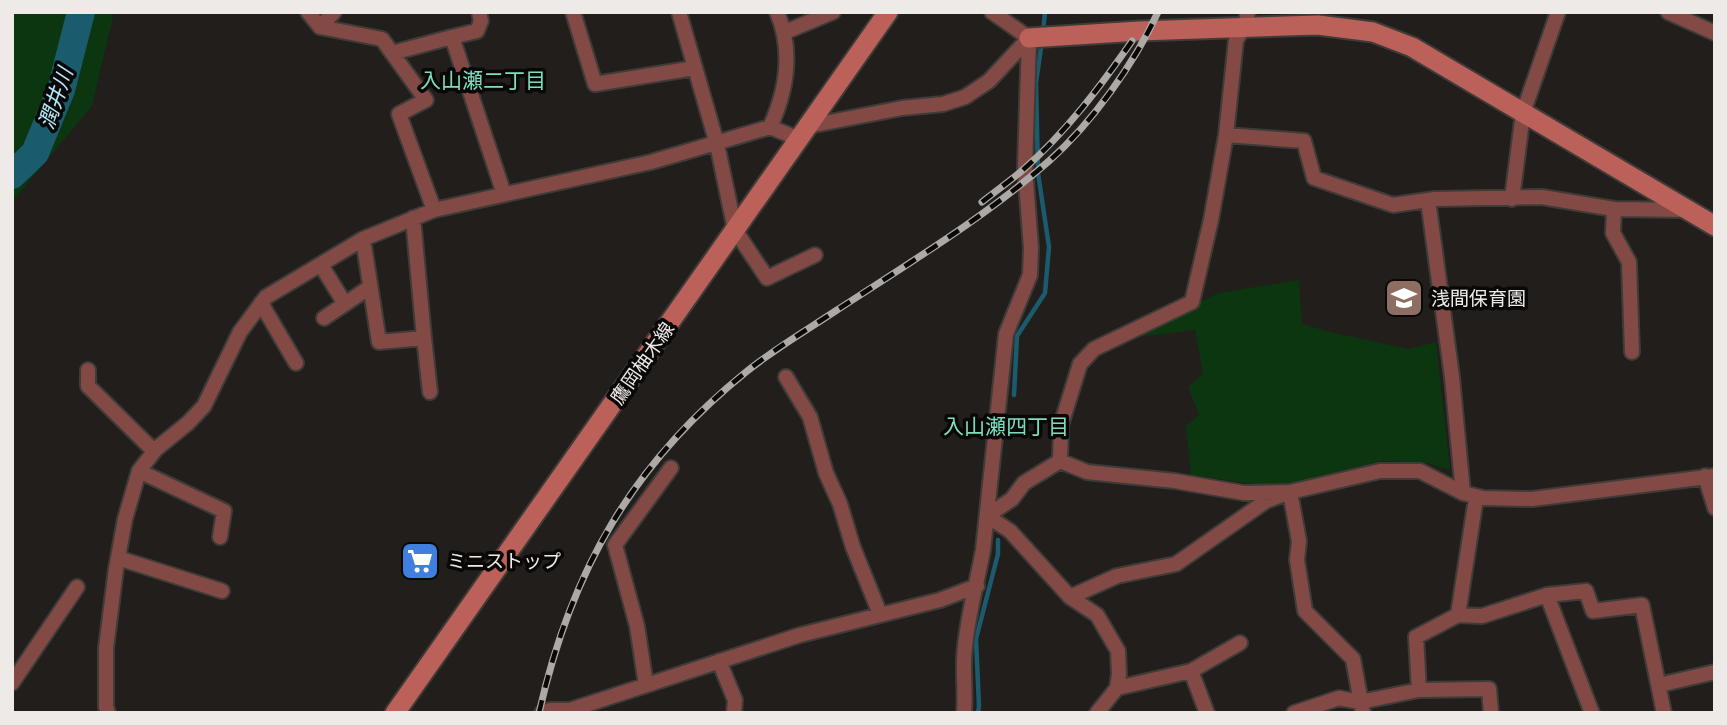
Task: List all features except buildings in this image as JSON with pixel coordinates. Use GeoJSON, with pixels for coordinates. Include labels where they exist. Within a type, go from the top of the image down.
{"type":"FeatureCollection","features":[{"type":"Feature","properties":{"kind":"main road","name":"鷹岡柚木線"},"geometry":{"type":"LineString","coordinates":[[395,713],[888,12]]}},
{"type":"Feature","properties":{"kind":"main road"},"geometry":{"type":"LineString","coordinates":[[1023,34],[1247,19],[1373,32],[1412,47],[1686,210],[1711,222]]}},
{"type":"Feature","properties":{"kind":"street"},"geometry":{"type":"LineString","coordinates":[[308,12],[320,27],[382,39],[426,100],[399,114],[434,210]]}},
{"type":"Feature","properties":{"kind":"street"},"geometry":{"type":"LineString","coordinates":[[320,27],[334,12]]}},
{"type":"Feature","properties":{"kind":"street"},"geometry":{"type":"LineString","coordinates":[[392,53],[477,31],[481,22],[479,12]]}},
{"type":"Feature","properties":{"kind":"street"},"geometry":{"type":"LineString","coordinates":[[573,12],[595,84],[695,68]]}},
{"type":"Feature","properties":{"kind":"street"},"geometry":{"type":"LineString","coordinates":[[679,12],[717,144],[735,230],[767,278],[815,255]]}},
{"type":"Feature","properties":{"kind":"street"},"geometry":{"type":"LineString","coordinates":[[771,127],[781,104],[787,57],[785,32],[777,12]]}},
{"type":"Feature","properties":{"kind":"street"},"geometry":{"type":"LineString","coordinates":[[785,32],[833,12]]}},
{"type":"Feature","properties":{"kind":"street"},"geometry":{"type":"LineString","coordinates":[[992,12],[1023,34]]}},
{"type":"Feature","properties":{"kind":"street"},"geometry":{"type":"LineString","coordinates":[[964,713],[964,652],[987,516],[1006,334],[1030,275],[1021,12]]}},
{"type":"Feature","properties":{"kind":"street"},"geometry":{"type":"LineString","coordinates":[[1512,199],[1523,113],[1558,12]]}},
{"type":"Feature","properties":{"kind":"street"},"geometry":{"type":"LineString","coordinates":[[1678,14],[1715,33]]}},
{"type":"Feature","properties":{"kind":"street"},"geometry":{"type":"LineString","coordinates":[[1060,461],[1061,425],[1080,364],[1094,349],[1192,302],[1212,220],[1226,135],[1236,40],[1247,19]]}},
{"type":"Feature","properties":{"kind":"street"},"geometry":{"type":"LineString","coordinates":[[108,713],[106,648],[125,519],[139,471],[154,451],[204,406],[240,332],[266,297],[363,239],[434,210],[651,162],[771,127],[804,132],[902,108],[943,104],[965,97],[989,81],[1023,34]]}},
{"type":"Feature","properties":{"kind":"street"},"geometry":{"type":"LineString","coordinates":[[452,37],[504,194]]}},
{"type":"Feature","properties":{"kind":"street"},"geometry":{"type":"LineString","coordinates":[[1226,135],[1304,141],[1314,178],[1392,205],[1542,197],[1614,209],[1686,210]]}},
{"type":"Feature","properties":{"kind":"street"},"geometry":{"type":"LineString","coordinates":[[1428,201],[1470,495],[1458,615]]}},
{"type":"Feature","properties":{"kind":"street"},"geometry":{"type":"LineString","coordinates":[[1614,209],[1612,233],[1629,262],[1632,352]]}},
{"type":"Feature","properties":{"kind":"street"},"geometry":{"type":"LineString","coordinates":[[413,218],[430,391]]}},
{"type":"Feature","properties":{"kind":"street"},"geometry":{"type":"LineString","coordinates":[[363,239],[379,342],[424,338]]}},
{"type":"Feature","properties":{"kind":"street"},"geometry":{"type":"LineString","coordinates":[[321,265],[345,304]]}},
{"type":"Feature","properties":{"kind":"street"},"geometry":{"type":"LineString","coordinates":[[324,318],[370,287]]}},
{"type":"Feature","properties":{"kind":"street"},"geometry":{"type":"LineString","coordinates":[[261,303],[296,363]]}},
{"type":"Feature","properties":{"kind":"street"},"geometry":{"type":"LineString","coordinates":[[89,370],[88,386],[154,451]]}},
{"type":"Feature","properties":{"kind":"street"},"geometry":{"type":"LineString","coordinates":[[786,377],[810,417],[826,473],[880,614]]}},
{"type":"Feature","properties":{"kind":"street"},"geometry":{"type":"LineString","coordinates":[[987,516],[1012,499],[1024,482],[1060,461]]}},
{"type":"Feature","properties":{"kind":"street"},"geometry":{"type":"LineString","coordinates":[[1060,461],[1087,472],[1175,481],[1244,493],[1290,492]]}},
{"type":"Feature","properties":{"kind":"street"},"geometry":{"type":"LineString","coordinates":[[646,685],[637,626],[615,545],[671,468]]}},
{"type":"Feature","properties":{"kind":"street"},"geometry":{"type":"LineString","coordinates":[[139,471],[224,511],[220,537]]}},
{"type":"Feature","properties":{"kind":"street"},"geometry":{"type":"LineString","coordinates":[[1070,597],[1116,576],[1176,564],[1266,501],[1290,492],[1380,471],[1420,471],[1470,495],[1532,499],[1710,476],[1715,509]]}},
{"type":"Feature","properties":{"kind":"street"},"geometry":{"type":"LineString","coordinates":[[1290,492],[1299,541],[1297,560],[1305,611],[1353,659],[1362,707]]}},
{"type":"Feature","properties":{"kind":"street"},"geometry":{"type":"LineString","coordinates":[[987,516],[1010,531],[1070,597],[1097,615],[1118,651],[1117,688],[1097,713]]}},
{"type":"Feature","properties":{"kind":"street"},"geometry":{"type":"LineString","coordinates":[[118,558],[222,591]]}},
{"type":"Feature","properties":{"kind":"street"},"geometry":{"type":"LineString","coordinates":[[542,713],[550,710],[570,710],[800,635],[940,600],[977,586]]}},
{"type":"Feature","properties":{"kind":"street"},"geometry":{"type":"LineString","coordinates":[[12,683],[77,587]]}},
{"type":"Feature","properties":{"kind":"street"},"geometry":{"type":"LineString","coordinates":[[1419,690],[1416,637],[1458,615],[1482,616],[1547,595],[1586,591],[1593,611],[1642,605],[1664,713]]}},
{"type":"Feature","properties":{"kind":"street"},"geometry":{"type":"LineString","coordinates":[[1547,595],[1592,713]]}},
{"type":"Feature","properties":{"kind":"street"},"geometry":{"type":"LineString","coordinates":[[1117,688],[1191,671],[1240,643]]}},
{"type":"Feature","properties":{"kind":"street"},"geometry":{"type":"LineString","coordinates":[[719,661],[736,699],[734,713]]}},
{"type":"Feature","properties":{"kind":"street"},"geometry":{"type":"LineString","coordinates":[[1191,671],[1207,713]]}},
{"type":"Feature","properties":{"kind":"street"},"geometry":{"type":"LineString","coordinates":[[1659,685],[1715,672]]}},
{"type":"Feature","properties":{"kind":"street"},"geometry":{"type":"LineString","coordinates":[[1294,713],[1339,698],[1362,707],[1419,690],[1489,689],[1491,713]]}},
{"type":"Feature","properties":{"kind":"green space"},"geometry":{"type":"Polygon","coordinates":[[[12,12],[114,12],[92,106],[12,202],[12,12]]]}},
{"type":"Feature","properties":{"kind":"green space"},"geometry":{"type":"Polygon","coordinates":[[[1299,280],[1302,324],[1409,349],[1436,342],[1450,470],[1427,463],[1382,461],[1273,487],[1191,475],[1186,426],[1199,415],[1188,387],[1203,373],[1195,330],[1131,338],[1218,293],[1299,280]]]}},
{"type":"Feature","properties":{"kind":"waterway","name":"潤井川"},"geometry":{"type":"LineString","coordinates":[[12,175],[35,153],[61,90],[81,12]]}},
{"type":"Feature","properties":{"kind":"waterway"},"geometry":{"type":"LineString","coordinates":[[1043,32],[1045,12]]}},
{"type":"Feature","properties":{"kind":"waterway"},"geometry":{"type":"LineString","coordinates":[[1014,395],[1017,336],[1045,293],[1049,247],[1038,173],[1036,83],[1042,41]]}},
{"type":"Feature","properties":{"kind":"waterway"},"geometry":{"type":"LineString","coordinates":[[978,713],[976,639],[998,554],[998,540]]}},
{"type":"Feature","properties":{"kind":"railway"},"geometry":{"type":"LineString","coordinates":[[539,713],[552,661],[588,567],[639,483],[670,444],[706,407],[746,372],[972,221],[1049,161],[1081,129],[1111,92],[1137,52],[1158,12]]}},
{"type":"Feature","properties":{"kind":"railway"},"geometry":{"type":"LineString","coordinates":[[982,202],[1024,169],[1054,140],[1095,92],[1132,41]]}},
{"type":"Feature","properties":{"kind":"place","name":"浅間保育園"},"geometry":{"type":"Point","coordinates":[1404,298]}},
{"type":"Feature","properties":{"kind":"place","name":"ミニストップ"},"geometry":{"type":"Point","coordinates":[420,561]}},
{"type":"Feature","properties":{"kind":"district","name":"入山瀬二丁目"},"geometry":{"type":"Point","coordinates":[483,80]}},
{"type":"Feature","properties":{"kind":"district","name":"入山瀬四丁目"},"geometry":{"type":"Point","coordinates":[1006,426]}}]}
